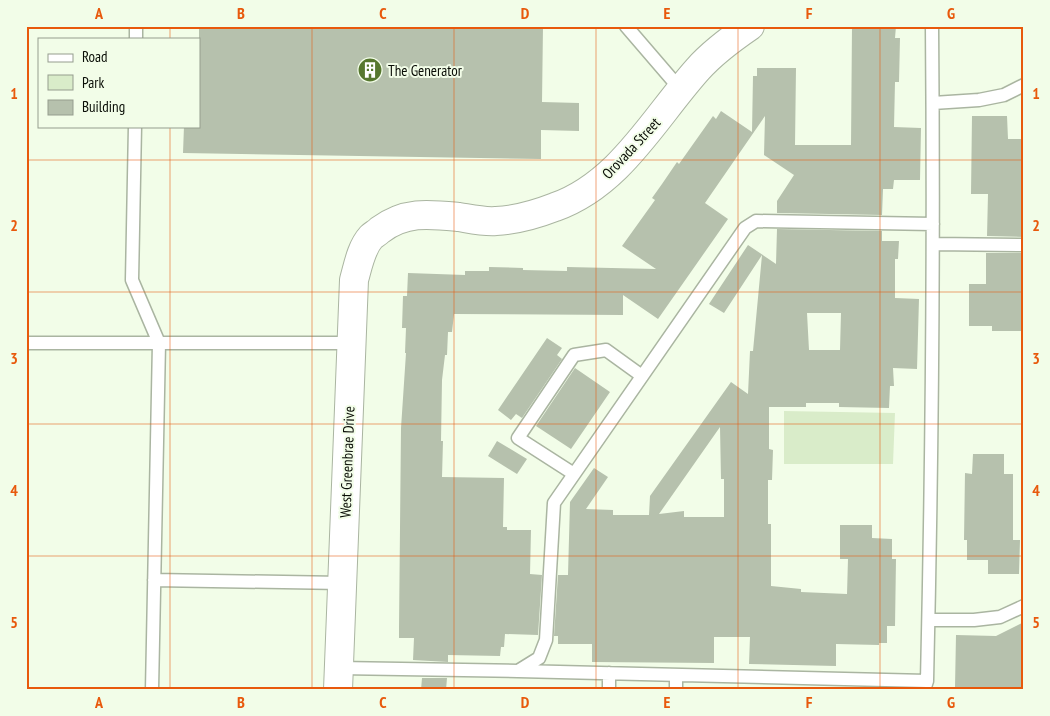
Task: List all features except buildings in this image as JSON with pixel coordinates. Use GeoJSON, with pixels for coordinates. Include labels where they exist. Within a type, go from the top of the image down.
{"type":"FeatureCollection","features":[{"type":"Feature","properties":{"kind":"street","name":"Orovada Street"},"geometry":{"type":"LineString","coordinates":[[370,238],[390,223],[412,215],[440,215],[495,222],[528,216],[557,207],[586,192],[612,172],[634,149],[698,68],[728,41],[750,26]]}},
{"type":"Feature","properties":{"kind":"street","name":"West Greenbrae Drive"},"geometry":{"type":"LineString","coordinates":[[338,679],[354,280],[361,255],[370,238]]}},
{"type":"Feature","properties":{"kind":"lane"},"geometry":{"type":"LineString","coordinates":[[626,26],[681,90]]}},
{"type":"Feature","properties":{"kind":"lane"},"geometry":{"type":"LineString","coordinates":[[338,679],[518,671],[676,675],[927,687],[934,244],[932,26]]}},
{"type":"Feature","properties":{"kind":"lane"},"geometry":{"type":"LineString","coordinates":[[933,103],[979,100],[1004,96],[1024,85]]}},
{"type":"Feature","properties":{"kind":"lane"},"geometry":{"type":"LineString","coordinates":[[135,128],[132,280],[159,343],[152,690]]}},
{"type":"Feature","properties":{"kind":"lane"},"geometry":{"type":"LineString","coordinates":[[518,671],[539,658],[546,640],[554,503],[745,228],[756,221],[933,224]]}},
{"type":"Feature","properties":{"kind":"lane"},"geometry":{"type":"LineString","coordinates":[[934,244],[1024,245]]}},
{"type":"Feature","properties":{"kind":"lane"},"geometry":{"type":"LineString","coordinates":[[26,343],[351,343]]}},
{"type":"Feature","properties":{"kind":"lane"},"geometry":{"type":"LineString","coordinates":[[574,474],[518,438],[574,355],[606,350],[642,376]]}},
{"type":"Feature","properties":{"kind":"lane"},"geometry":{"type":"LineString","coordinates":[[154,580],[342,583]]}},
{"type":"Feature","properties":{"kind":"lane"},"geometry":{"type":"LineString","coordinates":[[929,620],[974,620],[1000,617],[1024,606]]}},
{"type":"Feature","properties":{"kind":"lane"},"geometry":{"type":"LineString","coordinates":[[609,673],[609,690]]}},
{"type":"Feature","properties":{"kind":"lane"},"geometry":{"type":"LineString","coordinates":[[676,675],[676,690]]}},
{"type":"Feature","properties":{"kind":"green space"},"geometry":{"type":"Polygon","coordinates":[[[784,411],[895,413],[893,464],[784,464],[784,411]]]}},
{"type":"Feature","properties":{"kind":"place","name":"The Generator"},"geometry":{"type":"Point","coordinates":[370,70]}}]}
